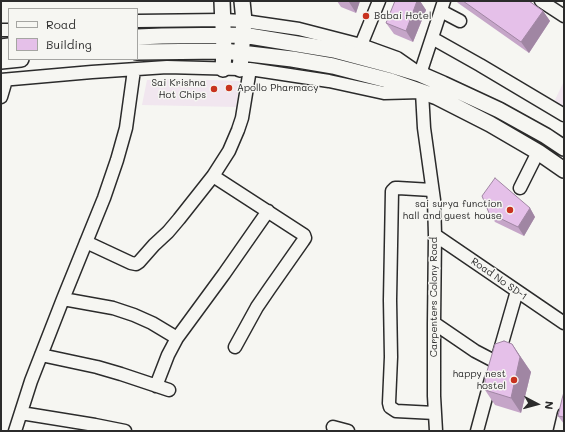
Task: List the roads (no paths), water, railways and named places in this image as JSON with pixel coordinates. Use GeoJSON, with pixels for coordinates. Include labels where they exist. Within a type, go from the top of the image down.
{"type":"FeatureCollection","features":[{"type":"Feature","properties":{"kind":"main road"},"geometry":{"type":"LineString","coordinates":[[222,1],[224,27],[223,69]]}},
{"type":"Feature","properties":{"kind":"main road"},"geometry":{"type":"LineString","coordinates":[[242,1],[243,28],[241,53],[245,69]]}},
{"type":"Feature","properties":{"kind":"main road"},"geometry":{"type":"LineString","coordinates":[[138,37],[224,27],[243,28],[334,50],[420,74],[444,84],[499,110],[546,136],[564,148]]}},
{"type":"Feature","properties":{"kind":"main road"},"geometry":{"type":"LineString","coordinates":[[138,52],[224,51],[292,59],[333,66],[392,81],[437,97],[490,124],[538,152],[564,170]]}},
{"type":"Feature","properties":{"kind":"main road"},"geometry":{"type":"LineString","coordinates":[[1,61],[11,60]]}},
{"type":"Feature","properties":{"kind":"street"},"geometry":{"type":"LineString","coordinates":[[361,45],[379,1]]}},
{"type":"Feature","properties":{"kind":"street"},"geometry":{"type":"LineString","coordinates":[[541,1],[564,16]]}},
{"type":"Feature","properties":{"kind":"street"},"geometry":{"type":"LineString","coordinates":[[243,28],[299,29],[361,45],[397,58],[420,74],[443,6],[460,20]]}},
{"type":"Feature","properties":{"kind":"street"},"geometry":{"type":"LineString","coordinates":[[138,21],[224,27]]}},
{"type":"Feature","properties":{"kind":"street"},"geometry":{"type":"LineString","coordinates":[[432,38],[564,114]]}},
{"type":"Feature","properties":{"kind":"street"},"geometry":{"type":"LineString","coordinates":[[1,97],[4,80],[167,67],[245,69],[329,81],[384,93],[422,92]]}},
{"type":"Feature","properties":{"kind":"street"},"geometry":{"type":"LineString","coordinates":[[86,242],[131,264],[136,264],[175,223],[213,176],[229,151],[242,118],[245,69]]}},
{"type":"Feature","properties":{"kind":"street"},"geometry":{"type":"LineString","coordinates":[[16,431],[31,381],[104,198],[117,160],[126,128],[134,70]]}},
{"type":"Feature","properties":{"kind":"street","name":"Carpenters Colony Road"},"geometry":{"type":"LineString","coordinates":[[422,92],[424,128],[434,200],[436,431]]}},
{"type":"Feature","properties":{"kind":"street"},"geometry":{"type":"LineString","coordinates":[[520,188],[538,152]]}},
{"type":"Feature","properties":{"kind":"street"},"geometry":{"type":"LineString","coordinates":[[213,176],[302,233],[305,238],[270,288],[235,347]]}},
{"type":"Feature","properties":{"kind":"street"},"geometry":{"type":"LineString","coordinates":[[432,190],[395,188],[392,192],[390,300],[391,357],[389,403],[390,407],[396,410],[435,413]]}},
{"type":"Feature","properties":{"kind":"street"},"geometry":{"type":"LineString","coordinates":[[156,386],[168,355],[177,338],[268,211]]}},
{"type":"Feature","properties":{"kind":"street","name":"Road No SD-1"},"geometry":{"type":"LineString","coordinates":[[435,235],[564,323]]}},
{"type":"Feature","properties":{"kind":"street"},"geometry":{"type":"LineString","coordinates":[[477,431],[517,291]]}},
{"type":"Feature","properties":{"kind":"street"},"geometry":{"type":"LineString","coordinates":[[63,299],[113,308],[134,315],[152,323],[177,338]]}},
{"type":"Feature","properties":{"kind":"street"},"geometry":{"type":"LineString","coordinates":[[434,323],[475,351],[496,362]]}},
{"type":"Feature","properties":{"kind":"street"},"geometry":{"type":"LineString","coordinates":[[41,355],[103,368],[169,390]]}},
{"type":"Feature","properties":{"kind":"street"},"geometry":{"type":"LineString","coordinates":[[21,413],[125,431]]}},
{"type":"Feature","properties":{"kind":"street"},"geometry":{"type":"LineString","coordinates":[[560,431],[564,414]]}},
{"type":"Feature","properties":{"kind":"street"},"geometry":{"type":"LineString","coordinates":[[332,427],[348,431]]}},
{"type":"Feature","properties":{"kind":"place","name":"Babai Hotel"},"geometry":{"type":"Point","coordinates":[366,16]}},
{"type":"Feature","properties":{"kind":"place","name":"Apollo Pharmacy"},"geometry":{"type":"Point","coordinates":[229,88]}},
{"type":"Feature","properties":{"kind":"place","name":"Sai Krishna Hot Chips"},"geometry":{"type":"Point","coordinates":[214,89]}},
{"type":"Feature","properties":{"kind":"place","name":"sai surya function hall and guest house"},"geometry":{"type":"Point","coordinates":[510,210]}},
{"type":"Feature","properties":{"kind":"place","name":"happy nest hostel"},"geometry":{"type":"Point","coordinates":[514,380]}}]}
